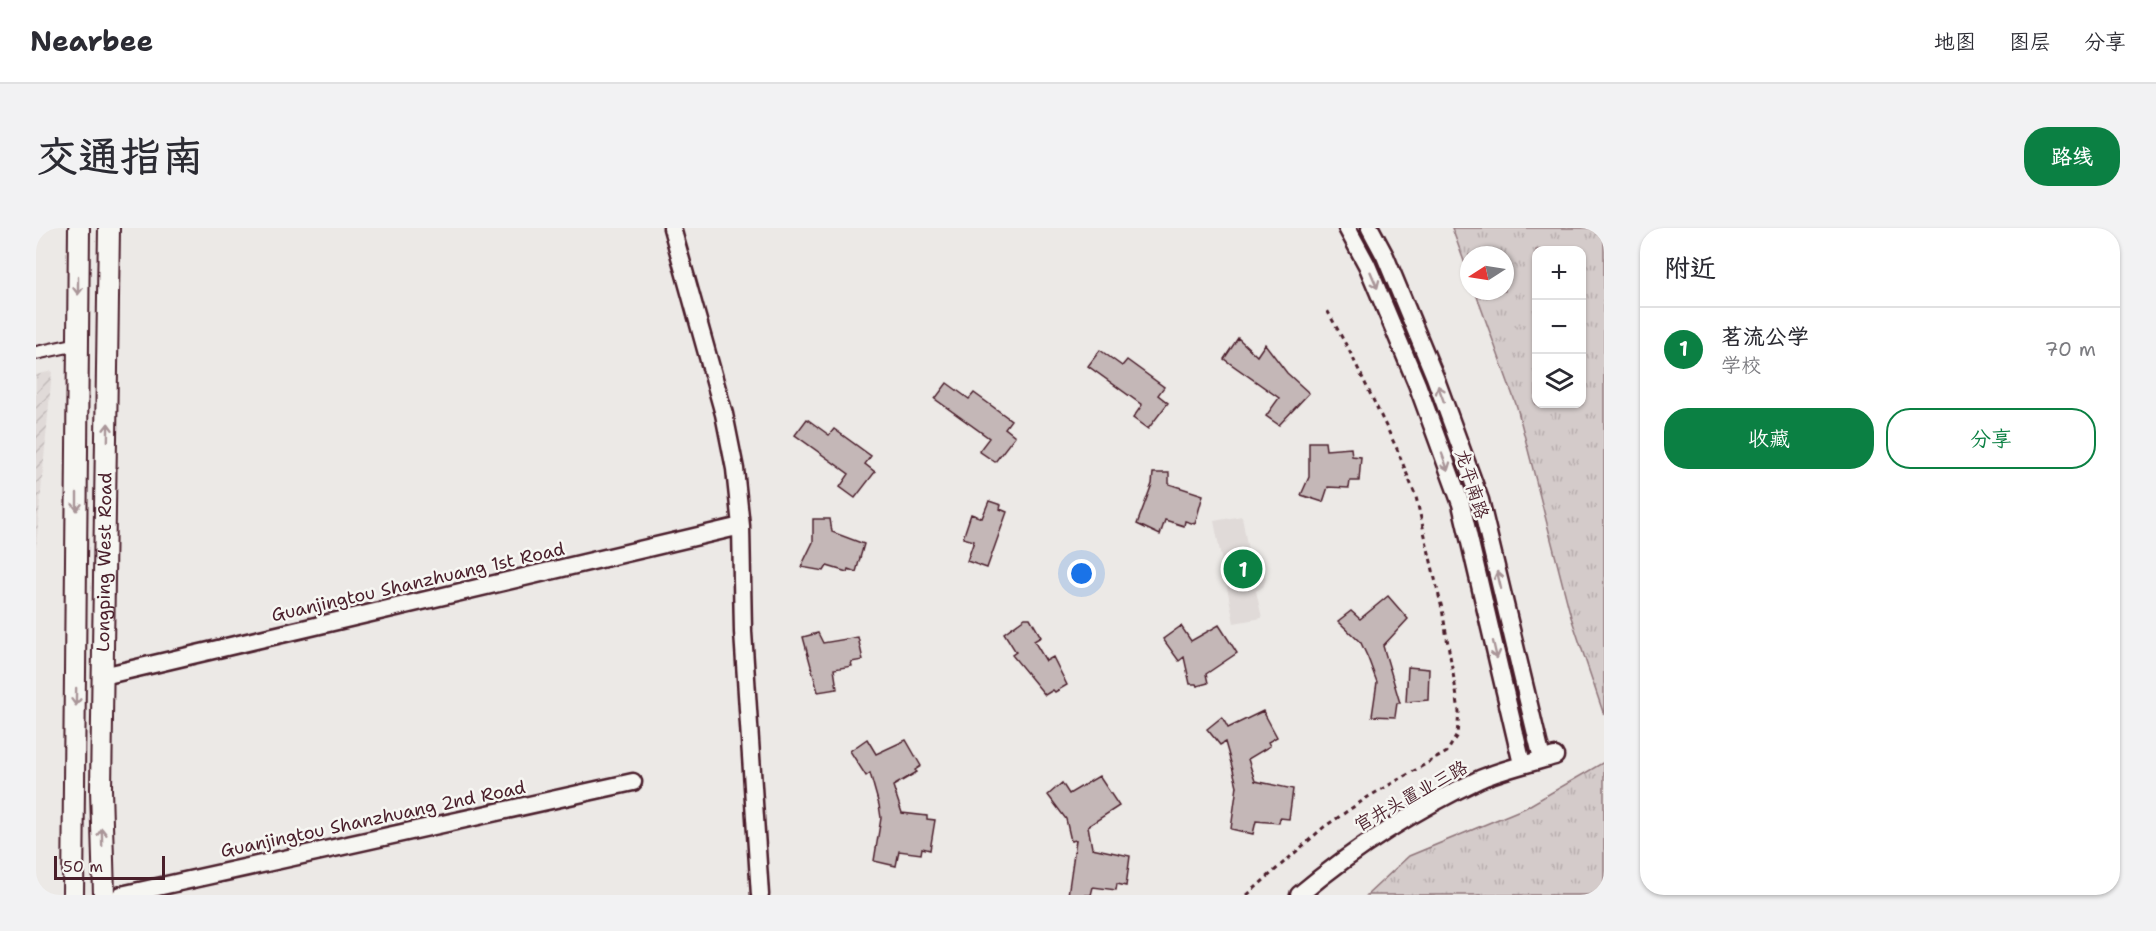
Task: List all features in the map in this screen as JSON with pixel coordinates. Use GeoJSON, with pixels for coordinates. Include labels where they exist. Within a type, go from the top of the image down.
{"type":"FeatureCollection","features":[{"type":"Feature","properties":{"kind":"main road","name":"Longping West Road"},"geometry":{"type":"LineString","coordinates":[[73,895],[79,228]]}},
{"type":"Feature","properties":{"kind":"main road","name":"Longping West Road"},"geometry":{"type":"LineString","coordinates":[[104,895],[101,789],[109,228]]}},
{"type":"Feature","properties":{"kind":"street"},"geometry":{"type":"LineString","coordinates":[[672,228],[731,441],[741,526],[743,632],[763,892]]}},
{"type":"Feature","properties":{"kind":"street","name":"龙平南路"},"geometry":{"type":"LineString","coordinates":[[1347,228],[1367,265],[1417,384],[1461,504],[1522,764]]}},
{"type":"Feature","properties":{"kind":"street","name":"龙平南路"},"geometry":{"type":"LineString","coordinates":[[1370,228],[1385,256],[1435,377],[1480,500],[1548,758]]}},
{"type":"Feature","properties":{"kind":"street"},"geometry":{"type":"LineString","coordinates":[[36,353],[78,344]]}},
{"type":"Feature","properties":{"kind":"street","name":"Guanjingtou Shanzhuang 1st Road"},"geometry":{"type":"LineString","coordinates":[[104,676],[741,526]]}},
{"type":"Feature","properties":{"kind":"street","name":"官井头置业三路"},"geometry":{"type":"LineString","coordinates":[[1299,895],[1351,854],[1411,815],[1480,780],[1522,764],[1548,758]]}},
{"type":"Feature","properties":{"kind":"street","name":"Guanjingtou Shanzhuang 2nd Road"},"geometry":{"type":"LineString","coordinates":[[121,895],[633,782]]}},
{"type":"Feature","properties":{"kind":"path"},"geometry":{"type":"LineString","coordinates":[[1247,895],[1324,827],[1368,797],[1447,752],[1457,735],[1459,712],[1442,609],[1416,497],[1397,449],[1352,354],[1327,310]]}},
{"type":"Feature","properties":{"kind":"shaded area"},"geometry":{"type":"Polygon","coordinates":[[[52,371],[36,547],[36,375],[52,371]]]}},
{"type":"Feature","properties":{"kind":"shaded area"},"geometry":{"type":"Polygon","coordinates":[[[1242,516],[1250,563],[1263,567],[1266,579],[1263,587],[1256,591],[1262,618],[1234,623],[1214,521],[1242,516]]]}},
{"type":"Feature","properties":{"kind":"green space"},"geometry":{"type":"Polygon","coordinates":[[[1452,228],[1604,228],[1604,715],[1571,617],[1517,407],[1478,300],[1514,300],[1514,246],[1460,246],[1460,250],[1452,228]]]}},
{"type":"Feature","properties":{"kind":"green space"},"geometry":{"type":"Polygon","coordinates":[[[1604,762],[1604,895],[1367,895],[1409,856],[1525,808],[1604,762]]]}},
{"type":"Feature","properties":{"kind":"building"},"geometry":{"type":"Polygon","coordinates":[[[1238,338],[1257,356],[1265,344],[1287,373],[1309,393],[1279,425],[1266,416],[1279,398],[1224,359],[1238,338]]]}},
{"type":"Feature","properties":{"kind":"building"},"geometry":{"type":"Polygon","coordinates":[[[1100,350],[1122,366],[1127,360],[1164,387],[1158,395],[1168,403],[1148,429],[1133,418],[1142,405],[1088,366],[1100,350]]]}},
{"type":"Feature","properties":{"kind":"building"},"geometry":{"type":"Polygon","coordinates":[[[947,383],[969,399],[974,393],[1011,420],[1005,428],[1015,436],[995,462],[979,451],[989,438],[935,399],[947,383]]]}},
{"type":"Feature","properties":{"kind":"building"},"geometry":{"type":"Polygon","coordinates":[[[807,419],[829,435],[834,429],[871,456],[865,464],[875,472],[855,498],[840,487],[849,474],[795,435],[807,419]]]}},
{"type":"Feature","properties":{"kind":"building"},"geometry":{"type":"Polygon","coordinates":[[[1309,442],[1325,442],[1326,450],[1351,448],[1352,456],[1361,457],[1359,481],[1350,481],[1349,488],[1328,487],[1323,502],[1301,495],[1309,477],[1309,442]]]}},
{"type":"Feature","properties":{"kind":"building"},"geometry":{"type":"Polygon","coordinates":[[[1153,473],[1169,473],[1169,484],[1203,495],[1195,524],[1185,521],[1184,526],[1165,520],[1160,535],[1137,524],[1152,484],[1153,473]]]}},
{"type":"Feature","properties":{"kind":"building"},"geometry":{"type":"Polygon","coordinates":[[[989,501],[1001,505],[1000,509],[1007,512],[987,568],[967,561],[974,541],[963,538],[971,514],[982,518],[989,501]]]}},
{"type":"Feature","properties":{"kind":"building"},"geometry":{"type":"Polygon","coordinates":[[[813,519],[830,519],[832,532],[864,544],[856,572],[848,569],[847,572],[827,566],[824,571],[801,567],[813,542],[813,519]]]}},
{"type":"Feature","properties":{"kind":"building"},"geometry":{"type":"Polygon","coordinates":[[[1388,596],[1408,619],[1383,646],[1400,703],[1397,703],[1395,717],[1372,716],[1377,682],[1361,643],[1338,621],[1351,611],[1360,619],[1388,596]]]}},
{"type":"Feature","properties":{"kind":"building"},"geometry":{"type":"Polygon","coordinates":[[[1025,618],[1030,618],[1041,637],[1034,641],[1046,661],[1053,657],[1067,685],[1055,692],[1053,690],[1045,695],[1012,655],[1016,652],[1004,633],[1025,618]]]}},
{"type":"Feature","properties":{"kind":"building"},"geometry":{"type":"Polygon","coordinates":[[[1219,625],[1237,653],[1206,674],[1208,683],[1197,686],[1190,684],[1184,657],[1179,661],[1163,639],[1181,626],[1191,641],[1219,625]]]}},
{"type":"Feature","properties":{"kind":"building"},"geometry":{"type":"Polygon","coordinates":[[[818,633],[823,643],[858,637],[863,660],[851,662],[852,666],[834,669],[837,689],[818,692],[803,637],[818,633]]]}},
{"type":"Feature","properties":{"kind":"building"},"geometry":{"type":"Polygon","coordinates":[[[1408,667],[1429,669],[1428,700],[1406,702],[1408,667]]]}},
{"type":"Feature","properties":{"kind":"building"},"geometry":{"type":"Polygon","coordinates":[[[1263,711],[1277,737],[1268,742],[1270,746],[1248,759],[1255,781],[1293,789],[1289,819],[1280,818],[1279,823],[1256,821],[1253,834],[1231,829],[1237,786],[1225,742],[1220,745],[1207,729],[1222,717],[1228,728],[1263,711]]]}},
{"type":"Feature","properties":{"kind":"building"},"geometry":{"type":"Polygon","coordinates":[[[867,739],[876,754],[906,740],[921,766],[915,770],[917,772],[893,786],[902,813],[927,816],[927,819],[935,820],[930,850],[922,848],[921,854],[899,851],[896,866],[874,861],[881,818],[879,805],[870,773],[866,776],[850,751],[867,739]]]}},
{"type":"Feature","properties":{"kind":"building"},"geometry":{"type":"Polygon","coordinates":[[[1099,776],[1119,806],[1088,826],[1092,848],[1130,856],[1126,886],[1117,884],[1116,890],[1093,887],[1091,895],[1068,895],[1076,840],[1071,841],[1066,819],[1048,795],[1062,783],[1069,794],[1099,776]]]}},
{"type":"Feature","properties":{"kind":"place","name":"茗流公学"},"geometry":{"type":"Point","coordinates":[1243,569]}}]}
